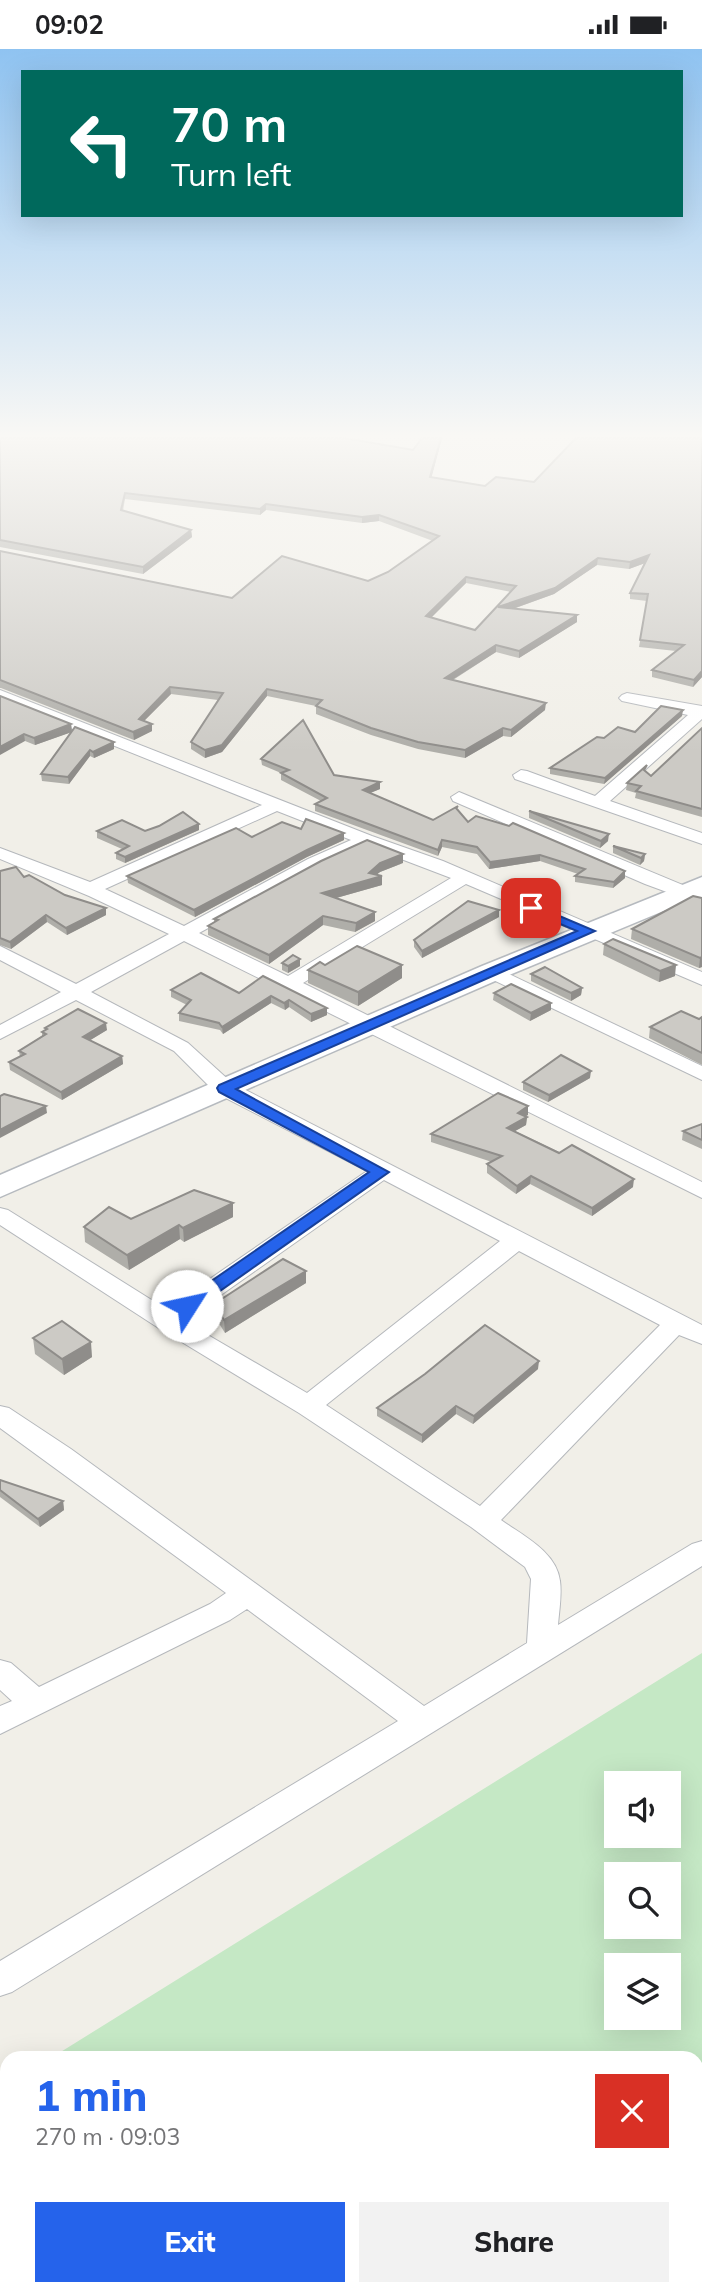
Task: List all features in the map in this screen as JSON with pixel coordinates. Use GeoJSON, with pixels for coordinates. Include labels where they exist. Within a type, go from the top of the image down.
{"type":"FeatureCollection","features":[{"type":"Feature","properties":{"kind":"street"},"geometry":{"type":"LineString","coordinates":[[0,695],[275,805],[465,877],[702,979]]}},
{"type":"Feature","properties":{"kind":"street"},"geometry":{"type":"LineString","coordinates":[[626,698],[701,712]]}},
{"type":"Feature","properties":{"kind":"street"},"geometry":{"type":"LineString","coordinates":[[598,802],[701,712]]}},
{"type":"Feature","properties":{"kind":"street"},"geometry":{"type":"LineString","coordinates":[[521,775],[698,833]]}},
{"type":"Feature","properties":{"kind":"street"},"geometry":{"type":"LineString","coordinates":[[459,797],[651,880],[697,892]]}},
{"type":"Feature","properties":{"kind":"street"},"geometry":{"type":"LineString","coordinates":[[88,890],[275,805]]}},
{"type":"Feature","properties":{"kind":"street"},"geometry":{"type":"LineString","coordinates":[[0,1033],[314,863],[366,840]]}},
{"type":"Feature","properties":{"kind":"street"},"geometry":{"type":"LineString","coordinates":[[0,853],[183,933],[375,1024],[702,1191]]}},
{"type":"Feature","properties":{"kind":"street"},"geometry":{"type":"LineString","coordinates":[[288,984],[465,877]]}},
{"type":"Feature","properties":{"kind":"street"},"geometry":{"type":"LineString","coordinates":[[0,1187],[492,972],[589,931],[697,892]]}},
{"type":"Feature","properties":{"kind":"street"},"geometry":{"type":"LineString","coordinates":[[0,952],[181,1047],[224,1088],[381,1172],[702,1336]]}},
{"type":"Feature","properties":{"kind":"street"},"geometry":{"type":"LineString","coordinates":[[492,972],[702,1074]]}},
{"type":"Feature","properties":{"kind":"street"},"geometry":{"type":"LineString","coordinates":[[166,1321],[381,1172]]}},
{"type":"Feature","properties":{"kind":"street"},"geometry":{"type":"LineString","coordinates":[[0,1215],[166,1321],[308,1406],[536,1559],[546,1579],[542,1650]]}},
{"type":"Feature","properties":{"kind":"street"},"geometry":{"type":"LineString","coordinates":[[308,1406],[517,1240]]}},
{"type":"Feature","properties":{"kind":"street"},"geometry":{"type":"LineString","coordinates":[[481,1520],[499,1506],[677,1322]]}},
{"type":"Feature","properties":{"kind":"street"},"geometry":{"type":"LineString","coordinates":[[0,1415],[61,1456],[424,1723]]}},
{"type":"Feature","properties":{"kind":"street"},"geometry":{"type":"LineString","coordinates":[[0,1980],[702,1552]]}},
{"type":"Feature","properties":{"kind":"street"},"geometry":{"type":"LineString","coordinates":[[0,1721],[220,1612],[247,1594]]}},
{"type":"Feature","properties":{"kind":"street"},"geometry":{"type":"LineString","coordinates":[[0,1672],[36,1703]]}},
{"type":"Feature","properties":{"kind":"green space"},"geometry":{"type":"Polygon","coordinates":[[[702,1653],[702,2051],[62,2051],[702,1653]]]}},
{"type":"Feature","properties":{"kind":"building"},"geometry":{"type":"Polygon","coordinates":[[[15,543],[174,543],[143,567],[15,543]]]}},
{"type":"Feature","properties":{"kind":"building"},"geometry":{"type":"Polygon","coordinates":[[[429,543],[702,543],[702,671],[694,680],[652,670],[684,645],[640,640],[648,594],[630,593],[649,555],[630,562],[598,558],[555,588],[498,607],[577,615],[519,651],[496,645],[445,678],[546,703],[511,730],[503,728],[465,750],[418,742],[371,728],[316,706],[322,700],[267,689],[222,745],[205,750],[191,742],[223,693],[170,687],[139,719],[152,724],[133,732],[0,680],[0,551],[232,598],[282,556],[368,581],[388,572],[429,543]],[[466,577],[426,616],[475,630],[516,586],[466,577]]]}},
{"type":"Feature","properties":{"kind":"building"},"geometry":{"type":"Polygon","coordinates":[[[0,696],[71,724],[34,738],[24,734],[0,747],[0,696]]]}},
{"type":"Feature","properties":{"kind":"building"},"geometry":{"type":"Polygon","coordinates":[[[661,706],[683,710],[605,778],[550,768],[597,737],[604,738],[618,727],[635,732],[661,706]]]}},
{"type":"Feature","properties":{"kind":"building"},"geometry":{"type":"Polygon","coordinates":[[[303,720],[334,775],[380,782],[363,790],[433,820],[458,806],[456,808],[468,822],[476,816],[509,826],[513,823],[625,871],[614,882],[575,876],[585,869],[540,855],[490,862],[477,847],[442,840],[438,850],[315,804],[327,798],[281,773],[289,770],[261,759],[303,720]]]}},
{"type":"Feature","properties":{"kind":"building"},"geometry":{"type":"Polygon","coordinates":[[[75,727],[114,742],[93,752],[90,750],[68,777],[41,774],[75,727]]]}},
{"type":"Feature","properties":{"kind":"building"},"geometry":{"type":"Polygon","coordinates":[[[702,728],[702,809],[636,791],[641,786],[627,783],[647,765],[644,770],[651,776],[702,728]]]}},
{"type":"Feature","properties":{"kind":"building"},"geometry":{"type":"Polygon","coordinates":[[[529,811],[609,834],[601,841],[529,811]]]}},
{"type":"Feature","properties":{"kind":"building"},"geometry":{"type":"Polygon","coordinates":[[[183,812],[199,824],[125,857],[116,853],[129,846],[97,831],[122,820],[145,831],[183,812]]]}},
{"type":"Feature","properties":{"kind":"building"},"geometry":{"type":"Polygon","coordinates":[[[306,819],[344,833],[194,910],[127,876],[236,828],[252,837],[282,822],[301,829],[306,819]]]}},
{"type":"Feature","properties":{"kind":"building"},"geometry":{"type":"Polygon","coordinates":[[[367,840],[403,854],[380,863],[369,873],[382,876],[322,893],[375,912],[356,923],[323,916],[269,955],[208,926],[218,920],[214,919],[321,861],[367,840]]]}},
{"type":"Feature","properties":{"kind":"building"},"geometry":{"type":"Polygon","coordinates":[[[613,846],[645,854],[641,858],[613,846]]]}},
{"type":"Feature","properties":{"kind":"building"},"geometry":{"type":"Polygon","coordinates":[[[16,867],[24,877],[29,875],[65,895],[106,908],[66,928],[46,915],[10,942],[0,938],[0,871],[16,867]]]}},
{"type":"Feature","properties":{"kind":"building"},"geometry":{"type":"Polygon","coordinates":[[[693,896],[702,898],[702,957],[632,929],[693,896]]]}},
{"type":"Feature","properties":{"kind":"building"},"geometry":{"type":"Polygon","coordinates":[[[468,901],[499,910],[422,951],[414,940],[468,901]]]}},
{"type":"Feature","properties":{"kind":"building"},"geometry":{"type":"Polygon","coordinates":[[[613,939],[676,965],[660,971],[604,944],[613,939]]]}},
{"type":"Feature","properties":{"kind":"building"},"geometry":{"type":"Polygon","coordinates":[[[357,946],[402,965],[358,992],[308,970],[320,962],[325,965],[357,946]]]}},
{"type":"Feature","properties":{"kind":"building"},"geometry":{"type":"Polygon","coordinates":[[[293,955],[300,959],[288,966],[282,963],[293,955]]]}},
{"type":"Feature","properties":{"kind":"building"},"geometry":{"type":"Polygon","coordinates":[[[545,967],[582,988],[571,993],[531,974],[545,967]]]}},
{"type":"Feature","properties":{"kind":"building"},"geometry":{"type":"Polygon","coordinates":[[[201,973],[239,993],[263,976],[327,1008],[311,1014],[289,1000],[284,1003],[271,996],[222,1027],[219,1023],[179,1013],[191,1000],[171,990],[201,973]]]}},
{"type":"Feature","properties":{"kind":"building"},"geometry":{"type":"Polygon","coordinates":[[[511,984],[551,1003],[531,1013],[494,993],[511,984]]]}},
{"type":"Feature","properties":{"kind":"building"},"geometry":{"type":"Polygon","coordinates":[[[78,1009],[106,1023],[83,1037],[122,1056],[61,1092],[9,1062],[25,1054],[19,1051],[46,1034],[42,1032],[47,1029],[45,1028],[78,1009]]]}},
{"type":"Feature","properties":{"kind":"building"},"geometry":{"type":"Polygon","coordinates":[[[681,1011],[699,1019],[702,1017],[702,1053],[650,1027],[681,1011]]]}},
{"type":"Feature","properties":{"kind":"building"},"geometry":{"type":"Polygon","coordinates":[[[561,1055],[591,1071],[549,1095],[523,1082],[561,1055]]]}},
{"type":"Feature","properties":{"kind":"building"},"geometry":{"type":"Polygon","coordinates":[[[498,1093],[528,1106],[518,1113],[527,1117],[507,1128],[559,1153],[572,1145],[634,1179],[592,1208],[531,1176],[517,1186],[487,1164],[502,1156],[431,1134],[498,1093]]]}},
{"type":"Feature","properties":{"kind":"building"},"geometry":{"type":"Polygon","coordinates":[[[4,1094],[46,1106],[0,1130],[0,1096],[4,1094]]]}},
{"type":"Feature","properties":{"kind":"building"},"geometry":{"type":"Polygon","coordinates":[[[702,1124],[702,1140],[683,1131],[702,1124]]]}},
{"type":"Feature","properties":{"kind":"building"},"geometry":{"type":"Polygon","coordinates":[[[194,1190],[233,1203],[183,1228],[179,1225],[127,1255],[84,1227],[109,1207],[131,1219],[194,1190]]]}},
{"type":"Feature","properties":{"kind":"building"},"geometry":{"type":"Polygon","coordinates":[[[283,1259],[306,1271],[224,1320],[214,1304],[283,1259]]]}},
{"type":"Feature","properties":{"kind":"building"},"geometry":{"type":"Polygon","coordinates":[[[62,1321],[91,1342],[62,1359],[33,1338],[62,1321]]]}},
{"type":"Feature","properties":{"kind":"building"},"geometry":{"type":"Polygon","coordinates":[[[485,1325],[539,1361],[474,1416],[456,1406],[422,1435],[377,1408],[425,1374],[485,1325]]]}},
{"type":"Feature","properties":{"kind":"building"},"geometry":{"type":"Polygon","coordinates":[[[0,1480],[63,1501],[38,1519],[0,1490],[0,1480]]]}},
{"type":"Feature","properties":{"kind":"route"},"geometry":{"type":"LineString","coordinates":[[187,1306],[381,1172],[224,1088],[589,931],[531,908]]}}]}
